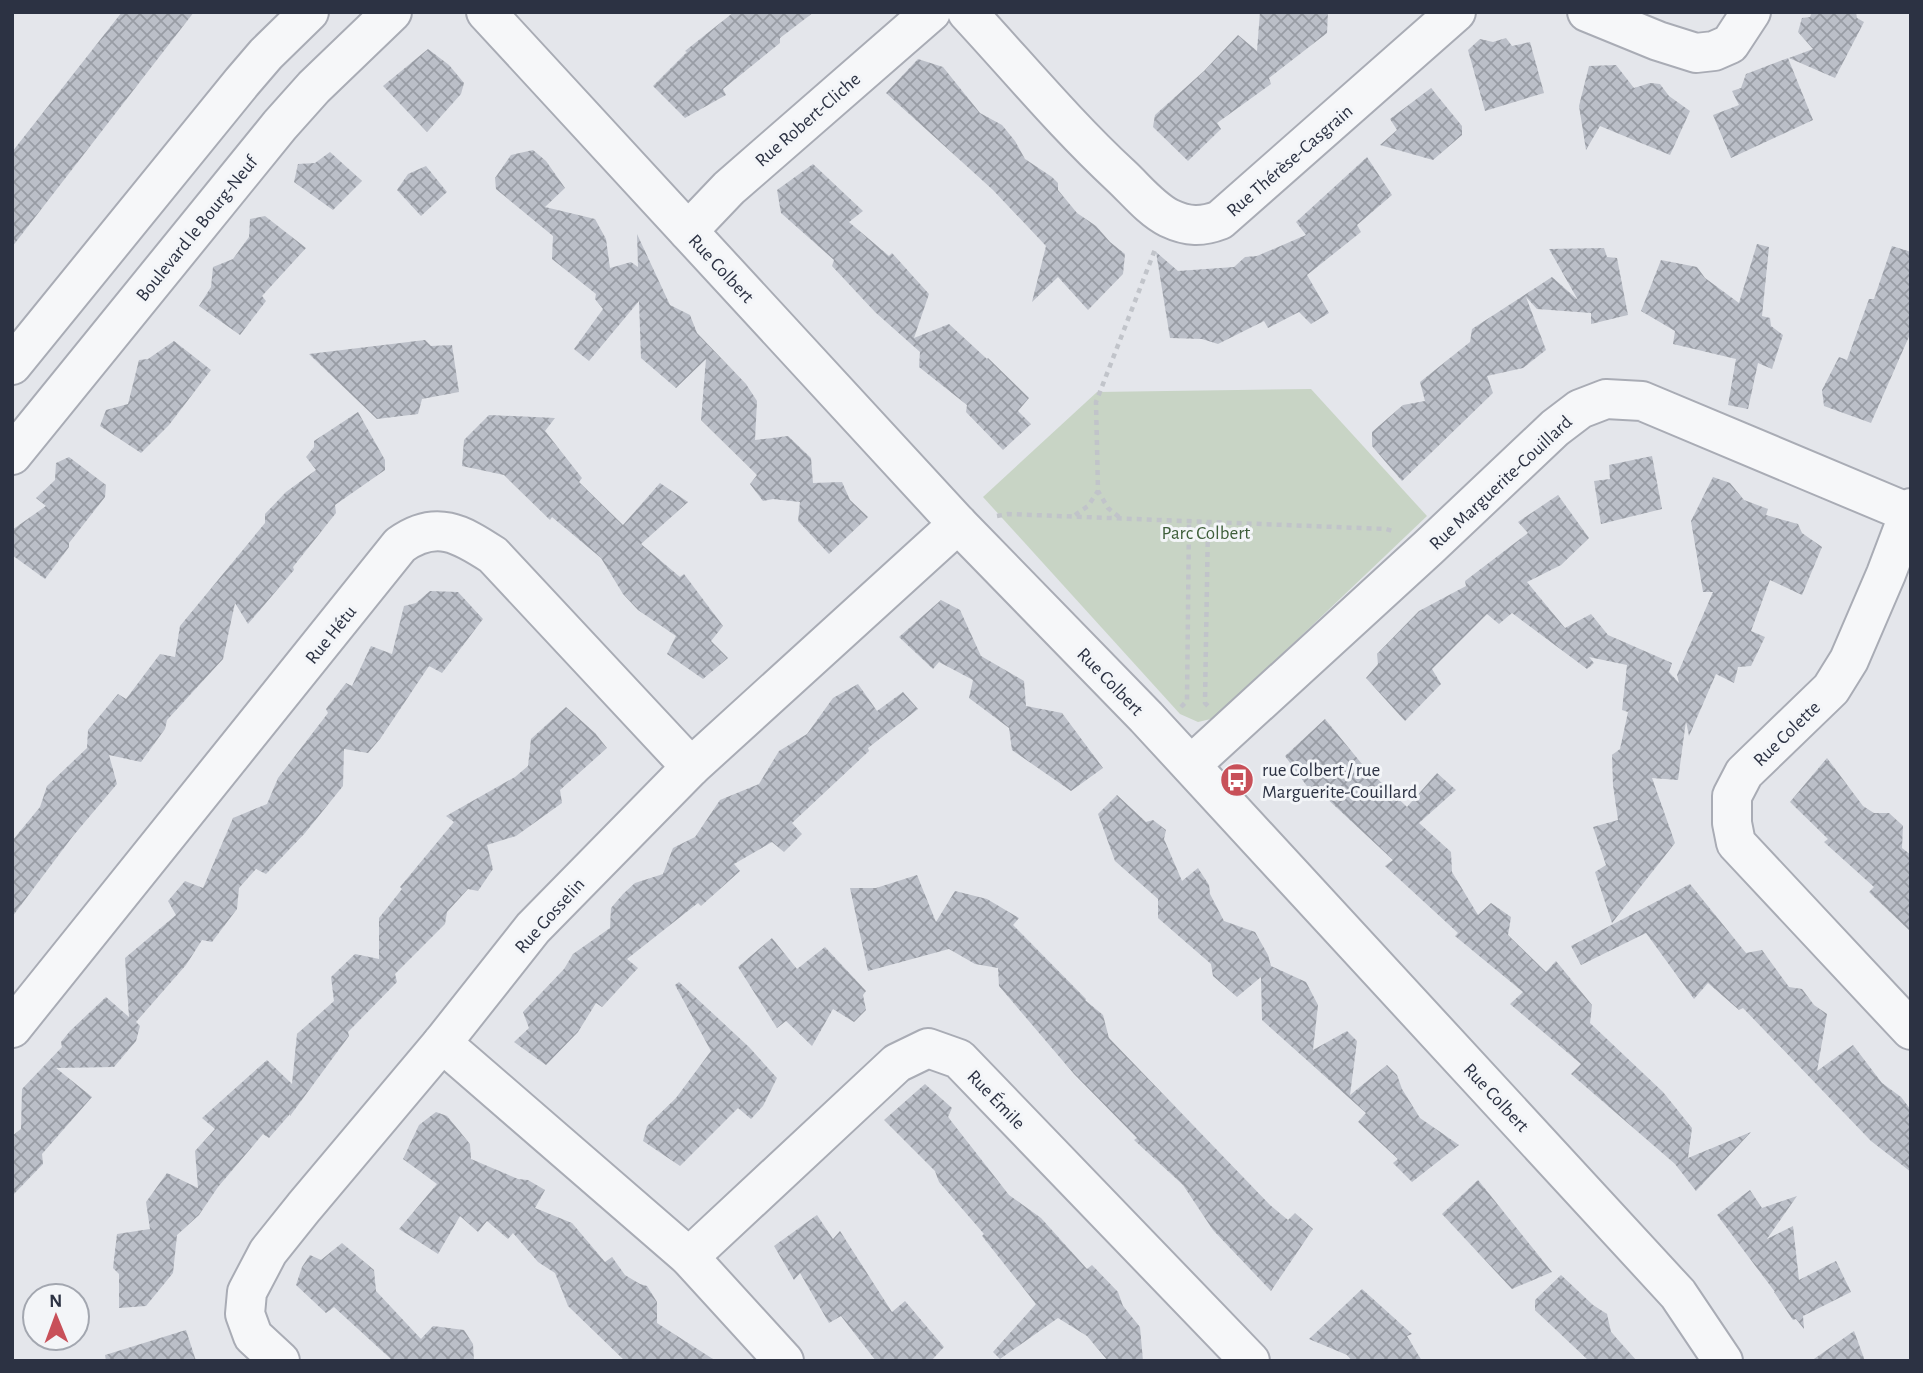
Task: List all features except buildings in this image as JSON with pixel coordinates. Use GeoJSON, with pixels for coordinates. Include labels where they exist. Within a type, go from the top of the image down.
{"type":"FeatureCollection","features":[{"type":"Feature","properties":{"kind":"street"},"geometry":{"type":"LineString","coordinates":[[12,365],[234,92],[266,54],[309,12]]}},
{"type":"Feature","properties":{"kind":"street","name":"Boulevard le Bourg-Neuf"},"geometry":{"type":"LineString","coordinates":[[12,455],[287,117],[323,77],[392,12]]}},
{"type":"Feature","properties":{"kind":"street","name":"Rue Colbert"},"geometry":{"type":"LineString","coordinates":[[486,12],[958,524],[1191,765],[1678,1294],[1723,1361]]}},
{"type":"Feature","properties":{"kind":"street","name":"Rue Robert-Cliche"},"geometry":{"type":"LineString","coordinates":[[688,231],[729,188],[930,12]]}},
{"type":"Feature","properties":{"kind":"street","name":"Rue Thérèse-Casgrain"},"geometry":{"type":"LineString","coordinates":[[967,12],[1110,166],[1168,217],[1185,225],[1202,227],[1220,220],[1456,12]]}},
{"type":"Feature","properties":{"kind":"street"},"geometry":{"type":"LineString","coordinates":[[1587,12],[1658,41],[1696,53],[1714,51],[1730,44],[1751,12]]}},
{"type":"Feature","properties":{"kind":"street","name":"Rue Marguerite-Couillard"},"geometry":{"type":"LineString","coordinates":[[1191,765],[1555,428],[1580,409],[1606,400],[1642,401],[1910,510]]}},
{"type":"Feature","properties":{"kind":"street","name":"Rue Colette"},"geometry":{"type":"LineString","coordinates":[[1910,510],[1849,660],[1831,689],[1744,773],[1732,796],[1732,823],[1736,843],[1911,1030]]}},
{"type":"Feature","properties":{"kind":"street","name":"Rue Gosselin"},"geometry":{"type":"LineString","coordinates":[[280,1361],[253,1336],[246,1314],[247,1292],[275,1243],[442,1043],[533,928],[691,767],[958,524]]}},
{"type":"Feature","properties":{"kind":"street","name":"Rue Hétu"},"geometry":{"type":"LineString","coordinates":[[12,1028],[400,545],[414,535],[445,531],[463,535],[493,555],[691,767]]}},
{"type":"Feature","properties":{"kind":"street"},"geometry":{"type":"LineString","coordinates":[[442,1043],[688,1257],[783,1361]]}},
{"type":"Feature","properties":{"kind":"street","name":"Rue Émile"},"geometry":{"type":"LineString","coordinates":[[688,1257],[897,1063],[928,1048],[959,1059],[1250,1361]]}},
{"type":"Feature","properties":{"kind":"path"},"geometry":{"type":"LineString","coordinates":[[1121,518],[1108,508],[1098,491],[1096,402],[1168,217]]}},
{"type":"Feature","properties":{"kind":"path"},"geometry":{"type":"LineString","coordinates":[[1073,516],[1088,506],[1098,491]]}},
{"type":"Feature","properties":{"kind":"path"},"geometry":{"type":"LineString","coordinates":[[958,524],[1008,514],[1387,529],[1418,539],[1427,548]]}},
{"type":"Feature","properties":{"kind":"path"},"geometry":{"type":"LineString","coordinates":[[1157,729],[1187,701],[1189,521]]}},
{"type":"Feature","properties":{"kind":"path"},"geometry":{"type":"LineString","coordinates":[[1208,522],[1205,703],[1231,728]]}},
{"type":"Feature","properties":{"kind":"green space","name":"Parc Colbert"},"geometry":{"type":"Polygon","coordinates":[[[1311,389],[1427,516],[1215,718],[1198,722],[1180,714],[983,497],[1097,392],[1311,389]]]}},
{"type":"Feature","properties":{"kind":"place","name":"rue Colbert / rue Marguerite-Couillard"},"geometry":{"type":"Point","coordinates":[1237,780]}}]}
